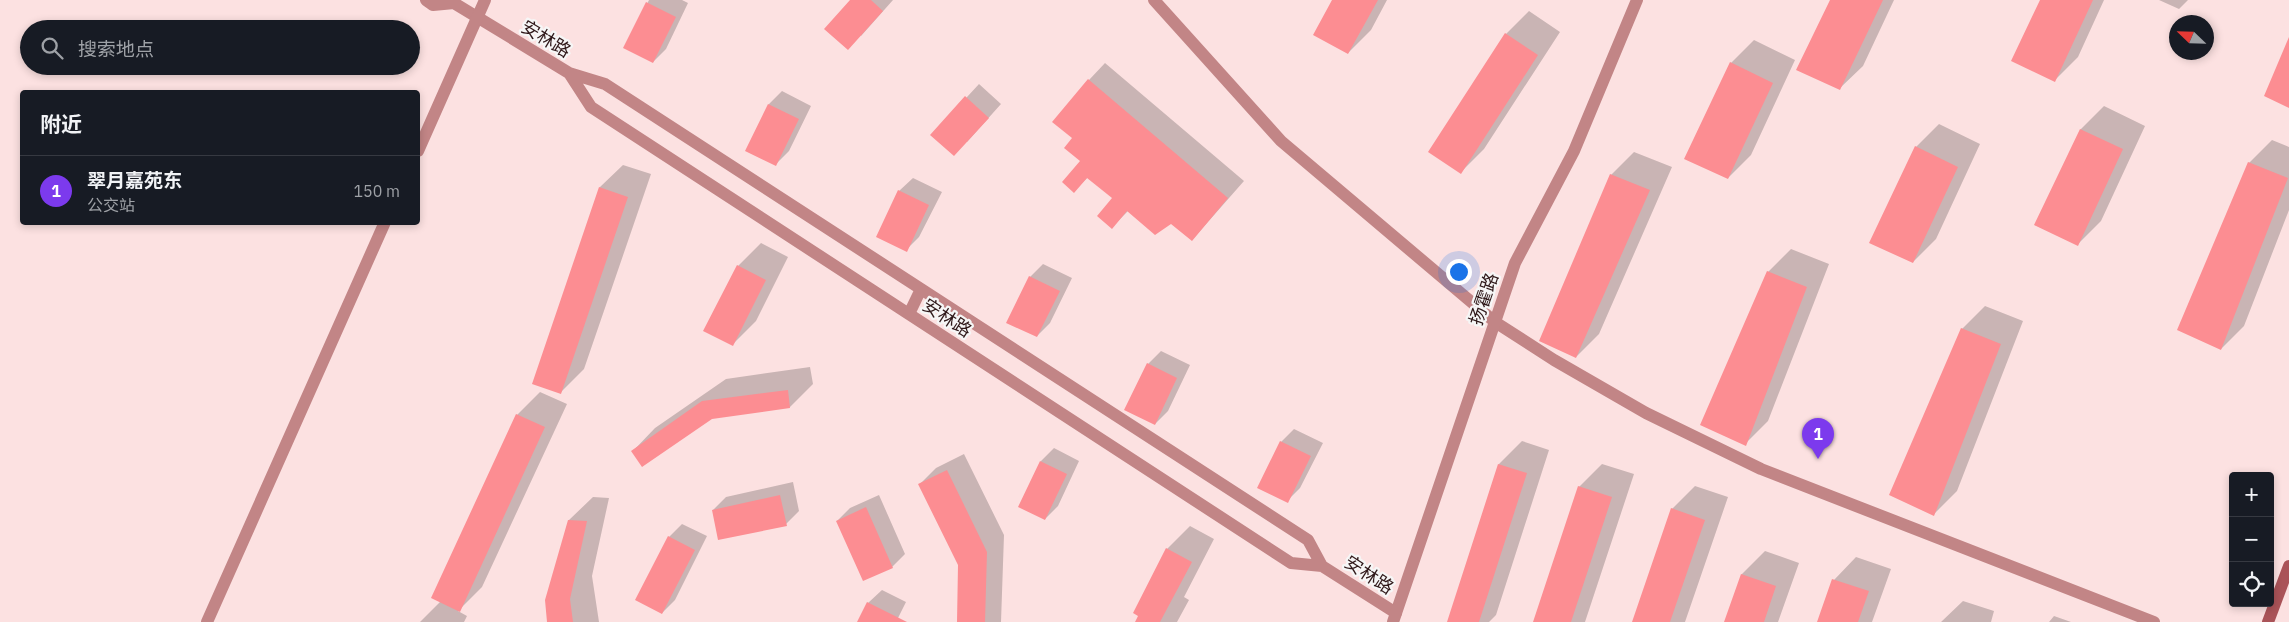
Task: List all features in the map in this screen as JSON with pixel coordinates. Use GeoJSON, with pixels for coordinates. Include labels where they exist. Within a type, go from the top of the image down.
{"type":"FeatureCollection","features":[{"type":"Feature","properties":{"kind":"main road"},"geometry":{"type":"LineString","coordinates":[[2268,622],[2289,566]]}},
{"type":"Feature","properties":{"kind":"street","name":"安林路"},"geometry":{"type":"LineString","coordinates":[[426,0],[433,5],[453,2],[569,74],[605,84],[1308,540],[1322,566],[1395,618]]}},
{"type":"Feature","properties":{"kind":"street"},"geometry":{"type":"LineString","coordinates":[[420,146],[484,0]]}},
{"type":"Feature","properties":{"kind":"street"},"geometry":{"type":"LineString","coordinates":[[1154,0],[1280,141],[1495,322],[1554,360],[1646,413],[1761,469],[2154,622]]}},
{"type":"Feature","properties":{"kind":"street","name":"扬霍路"},"geometry":{"type":"LineString","coordinates":[[1395,618],[1515,263],[1574,151],[1637,0]]}},
{"type":"Feature","properties":{"kind":"street","name":"安林路"},"geometry":{"type":"LineString","coordinates":[[569,74],[592,107],[1291,563],[1322,566]]}},
{"type":"Feature","properties":{"kind":"street"},"geometry":{"type":"LineString","coordinates":[[207,622],[384,225]]}},
{"type":"Feature","properties":{"kind":"street"},"geometry":{"type":"LineString","coordinates":[[910,314],[922,289]]}},
{"type":"Feature","properties":{"kind":"building"},"geometry":{"type":"Polygon","coordinates":[[[850,0],[871,0],[883,11],[848,50],[824,29],[850,0]]]}},
{"type":"Feature","properties":{"kind":"building"},"geometry":{"type":"Polygon","coordinates":[[[1332,0],[1378,0],[1348,54],[1313,35],[1332,0]]]}},
{"type":"Feature","properties":{"kind":"building"},"geometry":{"type":"Polygon","coordinates":[[[1830,0],[1883,0],[1840,90],[1796,70],[1830,0]]]}},
{"type":"Feature","properties":{"kind":"building"},"geometry":{"type":"Polygon","coordinates":[[[2040,0],[2093,0],[2055,82],[2011,61],[2040,0]]]}},
{"type":"Feature","properties":{"kind":"building"},"geometry":{"type":"Polygon","coordinates":[[[646,2],[676,17],[653,63],[623,48],[646,2]]]}},
{"type":"Feature","properties":{"kind":"building"},"geometry":{"type":"Polygon","coordinates":[[[1505,33],[1538,55],[1461,174],[1428,152],[1505,33]]]}},
{"type":"Feature","properties":{"kind":"building"},"geometry":{"type":"Polygon","coordinates":[[[2289,37],[2289,108],[2264,96],[2289,37]]]}},
{"type":"Feature","properties":{"kind":"building"},"geometry":{"type":"Polygon","coordinates":[[[1730,62],[1773,83],[1728,179],[1684,159],[1730,62]]]}},
{"type":"Feature","properties":{"kind":"building"},"geometry":{"type":"Polygon","coordinates":[[[1088,79],[1228,198],[1192,241],[1171,224],[1155,235],[1127,211],[1112,229],[1097,216],[1112,198],[1087,178],[1074,193],[1062,182],[1080,161],[1064,148],[1072,138],[1052,122],[1088,79]]]}},
{"type":"Feature","properties":{"kind":"building"},"geometry":{"type":"Polygon","coordinates":[[[965,96],[989,118],[954,156],[930,135],[965,96]]]}},
{"type":"Feature","properties":{"kind":"building"},"geometry":{"type":"Polygon","coordinates":[[[768,104],[799,119],[776,166],[745,151],[768,104]]]}},
{"type":"Feature","properties":{"kind":"building"},"geometry":{"type":"Polygon","coordinates":[[[2080,129],[2123,149],[2078,246],[2034,225],[2080,129]]]}},
{"type":"Feature","properties":{"kind":"building"},"geometry":{"type":"Polygon","coordinates":[[[1915,146],[1958,167],[1913,263],[1869,243],[1915,146]]]}},
{"type":"Feature","properties":{"kind":"building"},"geometry":{"type":"Polygon","coordinates":[[[2248,162],[2288,178],[2221,350],[2177,330],[2248,162]]]}},
{"type":"Feature","properties":{"kind":"building"},"geometry":{"type":"Polygon","coordinates":[[[1610,174],[1650,190],[1576,358],[1539,341],[1610,174]]]}},
{"type":"Feature","properties":{"kind":"building"},"geometry":{"type":"Polygon","coordinates":[[[599,187],[628,197],[561,394],[532,384],[599,187]]]}},
{"type":"Feature","properties":{"kind":"building"},"geometry":{"type":"Polygon","coordinates":[[[898,190],[929,205],[907,252],[876,237],[898,190]]]}},
{"type":"Feature","properties":{"kind":"building"},"geometry":{"type":"Polygon","coordinates":[[[737,265],[766,280],[733,346],[703,331],[737,265]]]}},
{"type":"Feature","properties":{"kind":"building"},"geometry":{"type":"Polygon","coordinates":[[[1767,271],[1807,287],[1746,446],[1700,425],[1767,271]]]}},
{"type":"Feature","properties":{"kind":"building"},"geometry":{"type":"Polygon","coordinates":[[[1029,276],[1060,291],[1037,337],[1006,323],[1029,276]]]}},
{"type":"Feature","properties":{"kind":"building"},"geometry":{"type":"Polygon","coordinates":[[[1961,328],[2001,344],[1934,516],[1889,495],[1961,328]]]}},
{"type":"Feature","properties":{"kind":"building"},"geometry":{"type":"Polygon","coordinates":[[[1147,363],[1177,378],[1155,425],[1124,410],[1147,363]]]}},
{"type":"Feature","properties":{"kind":"building"},"geometry":{"type":"Polygon","coordinates":[[[788,390],[790,408],[712,419],[642,467],[631,451],[702,401],[788,390]]]}},
{"type":"Feature","properties":{"kind":"building"},"geometry":{"type":"Polygon","coordinates":[[[516,414],[545,427],[460,612],[431,598],[516,414]]]}},
{"type":"Feature","properties":{"kind":"building"},"geometry":{"type":"Polygon","coordinates":[[[1280,441],[1311,456],[1288,503],[1257,488],[1280,441]]]}},
{"type":"Feature","properties":{"kind":"building"},"geometry":{"type":"Polygon","coordinates":[[[1040,461],[1067,474],[1045,520],[1018,507],[1040,461]]]}},
{"type":"Feature","properties":{"kind":"building"},"geometry":{"type":"Polygon","coordinates":[[[1498,464],[1527,473],[1479,622],[1447,622],[1498,464]]]}},
{"type":"Feature","properties":{"kind":"building"},"geometry":{"type":"Polygon","coordinates":[[[947,470],[987,552],[985,622],[957,622],[958,565],[918,484],[947,470]]]}},
{"type":"Feature","properties":{"kind":"building"},"geometry":{"type":"Polygon","coordinates":[[[1578,486],[1612,497],[1571,622],[1533,622],[1578,486]]]}},
{"type":"Feature","properties":{"kind":"building"},"geometry":{"type":"Polygon","coordinates":[[[780,495],[787,526],[718,540],[712,510],[780,495]]]}},
{"type":"Feature","properties":{"kind":"building"},"geometry":{"type":"Polygon","coordinates":[[[866,507],[893,568],[863,581],[836,521],[866,507]]]}},
{"type":"Feature","properties":{"kind":"building"},"geometry":{"type":"Polygon","coordinates":[[[1671,508],[1705,520],[1670,622],[1632,622],[1671,508]]]}},
{"type":"Feature","properties":{"kind":"building"},"geometry":{"type":"Polygon","coordinates":[[[568,520],[587,521],[570,599],[573,622],[547,622],[545,600],[568,520]]]}},
{"type":"Feature","properties":{"kind":"building"},"geometry":{"type":"Polygon","coordinates":[[[668,536],[695,550],[662,614],[635,600],[668,536]]]}},
{"type":"Feature","properties":{"kind":"building"},"geometry":{"type":"Polygon","coordinates":[[[1166,548],[1192,562],[1160,622],[1135,622],[1138,616],[1133,613],[1166,548]]]}},
{"type":"Feature","properties":{"kind":"building"},"geometry":{"type":"Polygon","coordinates":[[[1741,574],[1776,586],[1764,622],[1724,622],[1741,574]]]}},
{"type":"Feature","properties":{"kind":"building"},"geometry":{"type":"Polygon","coordinates":[[[1832,579],[1869,591],[1858,622],[1817,622],[1832,579]]]}},
{"type":"Feature","properties":{"kind":"building"},"geometry":{"type":"Polygon","coordinates":[[[867,602],[907,622],[857,622],[867,602]]]}},
{"type":"Feature","properties":{"kind":"place","name":"翠月嘉苑东"},"geometry":{"type":"Point","coordinates":[1818,459]}}]}
